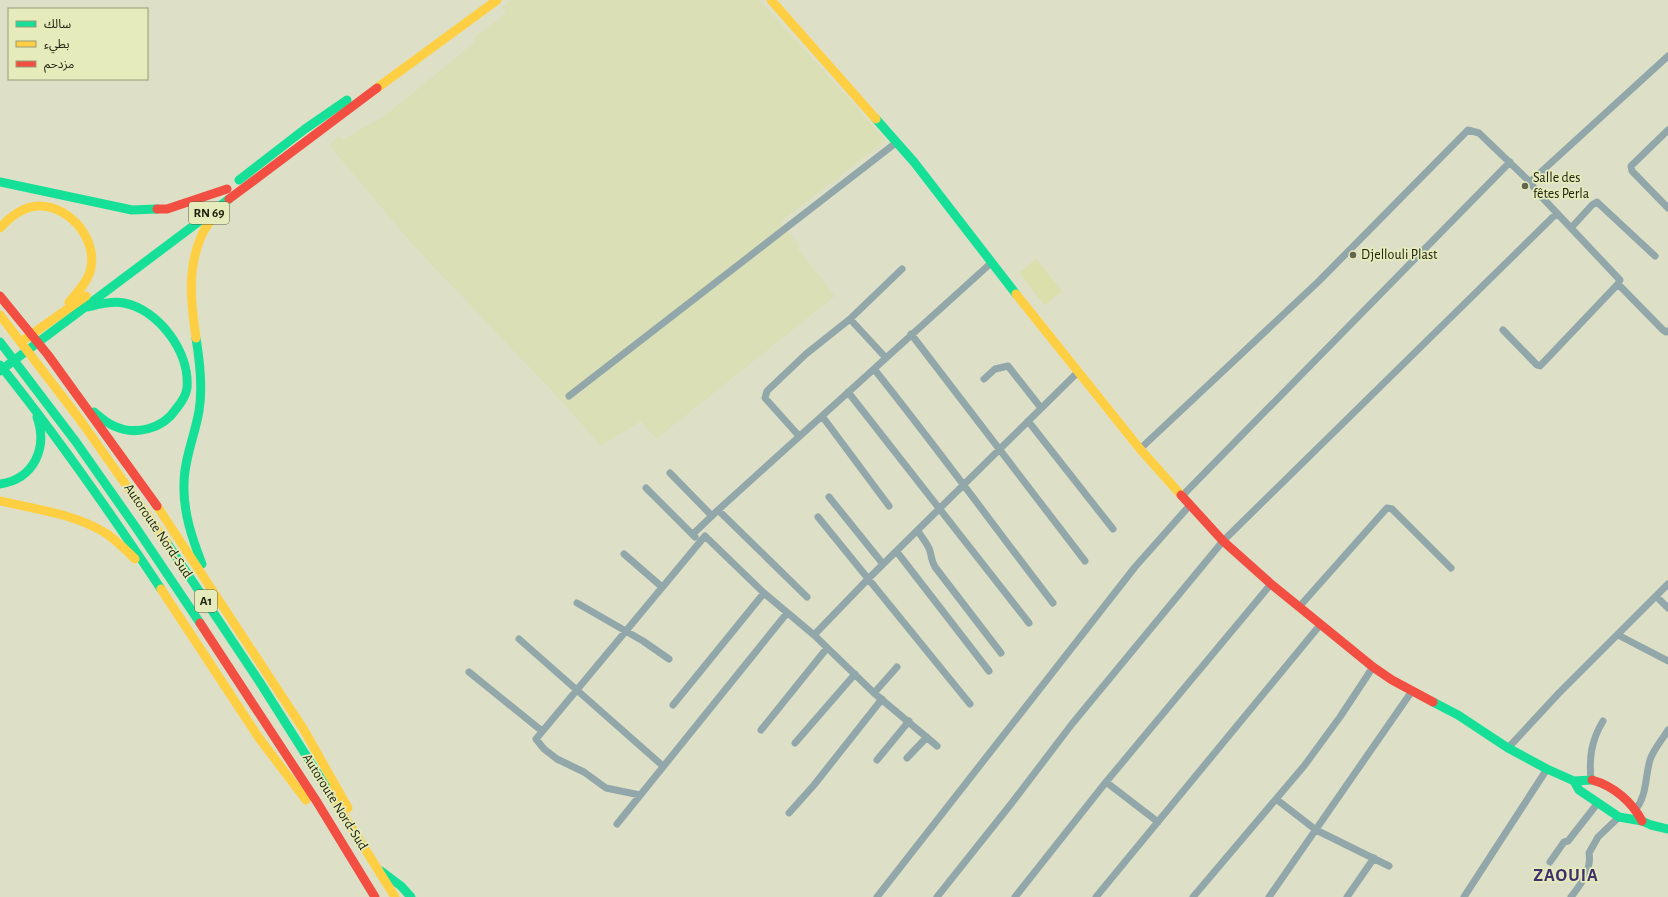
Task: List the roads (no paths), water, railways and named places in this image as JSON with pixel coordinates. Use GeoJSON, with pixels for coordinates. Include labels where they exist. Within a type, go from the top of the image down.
{"type":"FeatureCollection","features":[{"type":"Feature","properties":{"kind":"main road","name":"RN 69"},"geometry":{"type":"LineString","coordinates":[[0,358],[45,323],[97,288],[305,129],[484,0]]}},
{"type":"Feature","properties":{"kind":"main road","name":"RN 69"},"geometry":{"type":"LineString","coordinates":[[0,372],[403,68],[497,0]]}},
{"type":"Feature","properties":{"kind":"main road"},"geometry":{"type":"LineString","coordinates":[[771,0],[914,162],[991,263],[1140,449],[1223,541],[1271,584],[1373,667],[1412,691],[1458,715],[1508,748],[1547,769],[1574,781],[1591,780],[1603,783],[1616,791],[1636,809],[1642,821]]}},
{"type":"Feature","properties":{"kind":"main road"},"geometry":{"type":"LineString","coordinates":[[0,182],[132,210],[167,209],[227,189]]}},
{"type":"Feature","properties":{"kind":"main road"},"geometry":{"type":"LineString","coordinates":[[229,199],[217,212],[201,236],[192,262],[192,310],[200,363],[201,389],[198,422],[185,471],[184,492],[190,532],[209,578],[229,616]]}},
{"type":"Feature","properties":{"kind":"main road"},"geometry":{"type":"LineString","coordinates":[[0,228],[17,212],[39,206],[58,210],[69,216],[82,229],[91,253],[91,266],[86,280],[62,312]]}},
{"type":"Feature","properties":{"kind":"main road"},"geometry":{"type":"LineString","coordinates":[[0,291],[7,304]]}},
{"type":"Feature","properties":{"kind":"main road"},"geometry":{"type":"LineString","coordinates":[[0,296],[86,404],[100,417],[114,427],[128,431],[142,431],[149,429],[168,419],[175,413],[186,394],[188,387],[188,374],[174,339],[165,329],[147,314],[129,305],[116,303],[98,304],[82,309]]}},
{"type":"Feature","properties":{"kind":"main road","name":"Autoroute Nord-Sud"},"geometry":{"type":"LineString","coordinates":[[0,315],[97,442],[160,533],[286,724],[396,897]]}},
{"type":"Feature","properties":{"kind":"main road","name":"Autoroute Nord-Sud"},"geometry":{"type":"LineString","coordinates":[[0,342],[76,442],[142,536],[313,796],[357,870],[375,897]]}},
{"type":"Feature","properties":{"kind":"main road"},"geometry":{"type":"LineString","coordinates":[[0,364],[29,401],[124,533],[259,738],[328,827],[357,870]]}},
{"type":"Feature","properties":{"kind":"main road"},"geometry":{"type":"LineString","coordinates":[[65,378],[163,514],[304,730],[346,802],[374,864],[401,886],[411,897]]}},
{"type":"Feature","properties":{"kind":"main road"},"geometry":{"type":"LineString","coordinates":[[0,484],[12,482],[23,476],[33,465],[40,452],[41,437],[39,422],[29,401]]}},
{"type":"Feature","properties":{"kind":"main road"},"geometry":{"type":"LineString","coordinates":[[0,501],[73,519],[106,534],[136,560],[170,602]]}},
{"type":"Feature","properties":{"kind":"main road"},"geometry":{"type":"LineString","coordinates":[[1574,781],[1579,790],[1597,804],[1619,817],[1642,821],[1650,825],[1668,829]]}},
{"type":"Feature","properties":{"kind":"street"},"geometry":{"type":"LineString","coordinates":[[1530,182],[1668,56]]}},
{"type":"Feature","properties":{"kind":"street"},"geometry":{"type":"LineString","coordinates":[[1140,449],[1319,281],[1468,130],[1478,133],[1510,162],[1618,276],[1620,280],[1618,284],[1540,366],[1537,365],[1503,330]]}},
{"type":"Feature","properties":{"kind":"street"},"geometry":{"type":"LineString","coordinates":[[1668,130],[1631,166],[1632,171],[1668,208]]}},
{"type":"Feature","properties":{"kind":"street"},"geometry":{"type":"LineString","coordinates":[[569,396],[897,142]]}},
{"type":"Feature","properties":{"kind":"street"},"geometry":{"type":"LineString","coordinates":[[1182,496],[1510,162]]}},
{"type":"Feature","properties":{"kind":"street"},"geometry":{"type":"LineString","coordinates":[[1571,228],[1592,205],[1597,202],[1655,256]]}},
{"type":"Feature","properties":{"kind":"street"},"geometry":{"type":"LineString","coordinates":[[937,897],[998,822],[1072,724],[1223,541],[1557,213]]}},
{"type":"Feature","properties":{"kind":"street"},"geometry":{"type":"LineString","coordinates":[[695,532],[911,334],[991,263]]}},
{"type":"Feature","properties":{"kind":"street"},"geometry":{"type":"LineString","coordinates":[[799,436],[765,398],[767,391],[806,354],[850,319],[902,269]]}},
{"type":"Feature","properties":{"kind":"street"},"geometry":{"type":"LineString","coordinates":[[1618,284],[1662,330],[1668,331]]}},
{"type":"Feature","properties":{"kind":"street"},"geometry":{"type":"LineString","coordinates":[[850,319],[886,358]]}},
{"type":"Feature","properties":{"kind":"street"},"geometry":{"type":"LineString","coordinates":[[911,334],[1085,562]]}},
{"type":"Feature","properties":{"kind":"street"},"geometry":{"type":"LineString","coordinates":[[984,378],[996,369],[1008,366],[1041,408]]}},
{"type":"Feature","properties":{"kind":"street"},"geometry":{"type":"LineString","coordinates":[[874,369],[946,460],[963,485],[1053,603]]}},
{"type":"Feature","properties":{"kind":"street"},"geometry":{"type":"LineString","coordinates":[[814,635],[868,579],[1078,372]]}},
{"type":"Feature","properties":{"kind":"street"},"geometry":{"type":"LineString","coordinates":[[848,392],[1029,623]]}},
{"type":"Feature","properties":{"kind":"street"},"geometry":{"type":"LineString","coordinates":[[822,416],[889,506]]}},
{"type":"Feature","properties":{"kind":"street"},"geometry":{"type":"LineString","coordinates":[[1028,421],[1113,529]]}},
{"type":"Feature","properties":{"kind":"street"},"geometry":{"type":"LineString","coordinates":[[670,473],[712,516]]}},
{"type":"Feature","properties":{"kind":"street"},"geometry":{"type":"LineString","coordinates":[[646,488],[702,539],[814,635],[874,693],[937,746]]}},
{"type":"Feature","properties":{"kind":"street"},"geometry":{"type":"LineString","coordinates":[[829,496],[884,564]]}},
{"type":"Feature","properties":{"kind":"street"},"geometry":{"type":"LineString","coordinates":[[877,897],[1135,567],[1190,505]]}},
{"type":"Feature","properties":{"kind":"street"},"geometry":{"type":"LineString","coordinates":[[1299,606],[1387,508],[1392,509],[1451,568]]}},
{"type":"Feature","properties":{"kind":"street"},"geometry":{"type":"LineString","coordinates":[[718,510],[808,597]]}},
{"type":"Feature","properties":{"kind":"street"},"geometry":{"type":"LineString","coordinates":[[818,517],[970,704]]}},
{"type":"Feature","properties":{"kind":"street"},"geometry":{"type":"LineString","coordinates":[[918,531],[930,552],[930,558],[935,567],[1000,652]]}},
{"type":"Feature","properties":{"kind":"street"},"geometry":{"type":"LineString","coordinates":[[640,795],[606,788],[584,772],[557,759],[544,749],[536,739],[702,539]]}},
{"type":"Feature","properties":{"kind":"street"},"geometry":{"type":"LineString","coordinates":[[897,552],[989,671]]}},
{"type":"Feature","properties":{"kind":"street"},"geometry":{"type":"LineString","coordinates":[[624,554],[662,587]]}},
{"type":"Feature","properties":{"kind":"street"},"geometry":{"type":"LineString","coordinates":[[1015,897],[1106,782],[1271,584]]}},
{"type":"Feature","properties":{"kind":"street"},"geometry":{"type":"LineString","coordinates":[[1508,748],[1559,693],[1656,596],[1668,586]]}},
{"type":"Feature","properties":{"kind":"street"},"geometry":{"type":"LineString","coordinates":[[673,705],[764,593]]}},
{"type":"Feature","properties":{"kind":"street"},"geometry":{"type":"LineString","coordinates":[[1656,596],[1668,608]]}},
{"type":"Feature","properties":{"kind":"street"},"geometry":{"type":"LineString","coordinates":[[577,603],[626,631],[669,659]]}},
{"type":"Feature","properties":{"kind":"street"},"geometry":{"type":"LineString","coordinates":[[617,824],[787,613]]}},
{"type":"Feature","properties":{"kind":"street"},"geometry":{"type":"LineString","coordinates":[[1096,897],[1320,624]]}},
{"type":"Feature","properties":{"kind":"street"},"geometry":{"type":"LineString","coordinates":[[1618,635],[1668,661]]}},
{"type":"Feature","properties":{"kind":"street"},"geometry":{"type":"LineString","coordinates":[[519,640],[663,766]]}},
{"type":"Feature","properties":{"kind":"street"},"geometry":{"type":"LineString","coordinates":[[761,730],[827,648]]}},
{"type":"Feature","properties":{"kind":"street"},"geometry":{"type":"LineString","coordinates":[[874,693],[897,667]]}},
{"type":"Feature","properties":{"kind":"street"},"geometry":{"type":"LineString","coordinates":[[1193,897],[1304,766],[1340,717],[1373,667]]}},
{"type":"Feature","properties":{"kind":"street"},"geometry":{"type":"LineString","coordinates":[[469,672],[542,731]]}},
{"type":"Feature","properties":{"kind":"street"},"geometry":{"type":"LineString","coordinates":[[795,743],[855,674]]}},
{"type":"Feature","properties":{"kind":"street"},"geometry":{"type":"LineString","coordinates":[[1269,897],[1412,691]]}},
{"type":"Feature","properties":{"kind":"street"},"geometry":{"type":"LineString","coordinates":[[789,813],[814,785],[882,699]]}},
{"type":"Feature","properties":{"kind":"street"},"geometry":{"type":"LineString","coordinates":[[877,760],[909,721]]}},
{"type":"Feature","properties":{"kind":"street"},"geometry":{"type":"LineString","coordinates":[[1591,780],[1589,758],[1597,731],[1603,721]]}},
{"type":"Feature","properties":{"kind":"street"},"geometry":{"type":"LineString","coordinates":[[1636,809],[1644,794],[1650,759],[1668,730]]}},
{"type":"Feature","properties":{"kind":"street"},"geometry":{"type":"LineString","coordinates":[[907,758],[927,737]]}},
{"type":"Feature","properties":{"kind":"street"},"geometry":{"type":"LineString","coordinates":[[1464,897],[1547,769]]}},
{"type":"Feature","properties":{"kind":"street"},"geometry":{"type":"LineString","coordinates":[[1106,782],[1158,822]]}},
{"type":"Feature","properties":{"kind":"street"},"geometry":{"type":"LineString","coordinates":[[1276,799],[1316,830],[1389,866]]}},
{"type":"Feature","properties":{"kind":"street"},"geometry":{"type":"LineString","coordinates":[[1550,862],[1564,842],[1568,841],[1597,804]]}},
{"type":"Feature","properties":{"kind":"street"},"geometry":{"type":"LineString","coordinates":[[1571,897],[1586,878],[1590,858],[1589,853],[1598,837],[1619,817]]}},
{"type":"Feature","properties":{"kind":"street"},"geometry":{"type":"LineString","coordinates":[[1347,897],[1374,858]]}},
{"type":"Feature","properties":{"kind":"place","name":"Salle des fêtes Perla"},"geometry":{"type":"Point","coordinates":[1525,186]}},
{"type":"Feature","properties":{"kind":"place","name":"Djellouli Plast"},"geometry":{"type":"Point","coordinates":[1353,255]}},
{"type":"Feature","properties":{"kind":"district","name":"ZAOUIA"},"geometry":{"type":"Point","coordinates":[1566,876]}}]}
